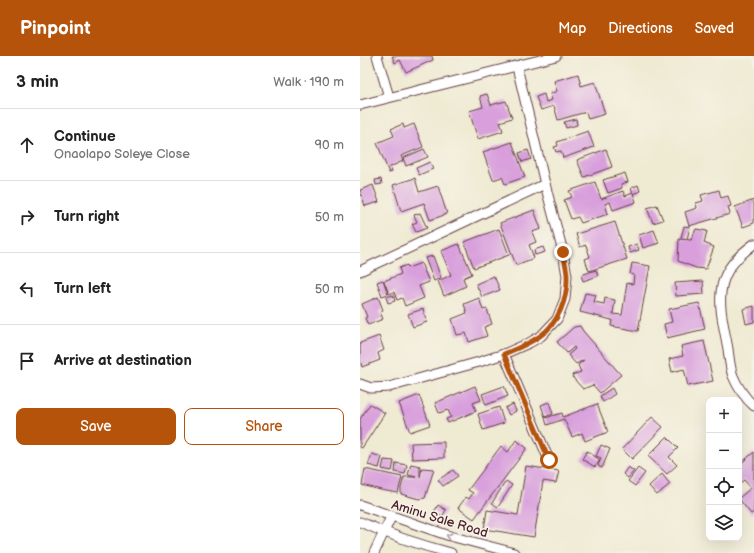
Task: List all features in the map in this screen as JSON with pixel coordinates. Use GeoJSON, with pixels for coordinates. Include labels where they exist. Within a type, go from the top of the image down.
{"type":"FeatureCollection","features":[{"type":"Feature","properties":{"kind":"street"},"geometry":{"type":"LineString","coordinates":[[377,56],[389,98]]}},
{"type":"Feature","properties":{"kind":"street"},"geometry":{"type":"LineString","coordinates":[[360,106],[556,56]]}},
{"type":"Feature","properties":{"kind":"street"},"geometry":{"type":"LineString","coordinates":[[360,384],[371,388],[389,387],[504,354],[542,336],[557,319],[565,299],[567,276],[563,252],[544,184],[517,67]]}},
{"type":"Feature","properties":{"kind":"street"},"geometry":{"type":"LineString","coordinates":[[360,270],[544,184]]}},
{"type":"Feature","properties":{"kind":"street"},"geometry":{"type":"LineString","coordinates":[[754,244],[733,264],[725,277],[721,290],[721,307],[732,374],[739,390],[754,406]]}},
{"type":"Feature","properties":{"kind":"street"},"geometry":{"type":"LineString","coordinates":[[504,354],[549,460]]}},
{"type":"Feature","properties":{"kind":"street","name":"Aminu Sale Road"},"geometry":{"type":"LineString","coordinates":[[360,506],[450,536],[514,553]]}},
{"type":"Feature","properties":{"kind":"street"},"geometry":{"type":"LineString","coordinates":[[374,553],[391,517]]}},
{"type":"Feature","properties":{"kind":"street"},"geometry":{"type":"LineString","coordinates":[[360,522],[417,544],[451,553]]}},
{"type":"Feature","properties":{"kind":"building"},"geometry":{"type":"Polygon","coordinates":[[[392,56],[432,56],[433,60],[406,72],[400,60],[395,63],[392,56]]]}},
{"type":"Feature","properties":{"kind":"building"},"geometry":{"type":"Polygon","coordinates":[[[578,74],[581,86],[595,82],[605,114],[588,119],[586,112],[558,120],[554,106],[541,110],[536,97],[544,94],[546,102],[552,100],[550,94],[557,91],[554,81],[578,74]]]}},
{"type":"Feature","properties":{"kind":"building"},"geometry":{"type":"Polygon","coordinates":[[[487,94],[491,105],[506,101],[512,118],[500,122],[503,131],[478,139],[469,111],[483,107],[480,96],[487,94]]]}},
{"type":"Feature","properties":{"kind":"building"},"geometry":{"type":"Polygon","coordinates":[[[576,119],[577,125],[566,128],[564,122],[576,119]]]}},
{"type":"Feature","properties":{"kind":"building"},"geometry":{"type":"Polygon","coordinates":[[[403,124],[404,128],[414,124],[423,147],[401,156],[403,161],[390,167],[392,172],[389,173],[377,143],[394,136],[391,129],[403,124]]]}},
{"type":"Feature","properties":{"kind":"building"},"geometry":{"type":"Polygon","coordinates":[[[588,131],[594,147],[563,158],[561,151],[556,152],[554,147],[558,146],[557,142],[588,131]]]}},
{"type":"Feature","properties":{"kind":"building"},"geometry":{"type":"Polygon","coordinates":[[[512,142],[525,177],[505,184],[502,177],[493,180],[483,152],[512,142]]]}},
{"type":"Feature","properties":{"kind":"building"},"geometry":{"type":"Polygon","coordinates":[[[424,149],[428,157],[406,166],[403,158],[424,149]]]}},
{"type":"Feature","properties":{"kind":"building"},"geometry":{"type":"Polygon","coordinates":[[[606,149],[612,167],[584,177],[577,160],[606,149]]]}},
{"type":"Feature","properties":{"kind":"building"},"geometry":{"type":"Polygon","coordinates":[[[528,150],[531,159],[522,162],[519,153],[528,150]]]}},
{"type":"Feature","properties":{"kind":"building"},"geometry":{"type":"Polygon","coordinates":[[[430,162],[433,169],[419,175],[416,168],[430,162]]]}},
{"type":"Feature","properties":{"kind":"building"},"geometry":{"type":"Polygon","coordinates":[[[625,173],[628,182],[621,184],[622,188],[608,193],[603,180],[625,173]]]}},
{"type":"Feature","properties":{"kind":"building"},"geometry":{"type":"Polygon","coordinates":[[[415,178],[419,192],[438,186],[447,214],[430,220],[424,203],[401,211],[393,185],[415,178]]]}},
{"type":"Feature","properties":{"kind":"building"},"geometry":{"type":"Polygon","coordinates":[[[381,179],[382,184],[376,185],[375,180],[381,179]]]}},
{"type":"Feature","properties":{"kind":"building"},"geometry":{"type":"Polygon","coordinates":[[[595,182],[601,199],[623,191],[625,196],[633,193],[636,202],[613,210],[610,202],[605,204],[608,214],[581,223],[578,217],[571,219],[564,200],[572,197],[569,191],[595,182]]]}},
{"type":"Feature","properties":{"kind":"building"},"geometry":{"type":"Polygon","coordinates":[[[373,185],[379,202],[365,206],[360,190],[373,185]]]}},
{"type":"Feature","properties":{"kind":"building"},"geometry":{"type":"Polygon","coordinates":[[[638,185],[640,191],[633,194],[631,188],[638,185]]]}},
{"type":"Feature","properties":{"kind":"building"},"geometry":{"type":"Polygon","coordinates":[[[719,190],[721,198],[728,196],[731,206],[728,207],[730,214],[689,226],[685,212],[697,208],[696,203],[703,201],[701,195],[719,190]]]}},
{"type":"Feature","properties":{"kind":"building"},"geometry":{"type":"Polygon","coordinates":[[[754,200],[754,223],[743,227],[735,207],[754,200]]]}},
{"type":"Feature","properties":{"kind":"building"},"geometry":{"type":"Polygon","coordinates":[[[657,205],[663,220],[653,223],[647,208],[657,205]]]}},
{"type":"Feature","properties":{"kind":"building"},"geometry":{"type":"Polygon","coordinates":[[[534,210],[541,229],[532,232],[536,242],[529,245],[534,258],[516,265],[500,223],[534,210]]]}},
{"type":"Feature","properties":{"kind":"building"},"geometry":{"type":"Polygon","coordinates":[[[420,213],[427,228],[416,232],[412,224],[417,222],[414,215],[420,213]]]}},
{"type":"Feature","properties":{"kind":"building"},"geometry":{"type":"Polygon","coordinates":[[[615,222],[627,259],[589,271],[585,259],[590,257],[586,245],[580,247],[576,234],[615,222]]]}},
{"type":"Feature","properties":{"kind":"building"},"geometry":{"type":"Polygon","coordinates":[[[684,226],[690,227],[687,239],[681,238],[684,226]]]}},
{"type":"Feature","properties":{"kind":"building"},"geometry":{"type":"Polygon","coordinates":[[[499,229],[509,255],[474,268],[464,242],[499,229]]]}},
{"type":"Feature","properties":{"kind":"building"},"geometry":{"type":"Polygon","coordinates":[[[696,229],[707,231],[704,243],[714,247],[706,269],[696,268],[678,261],[679,239],[691,240],[696,229]]]}},
{"type":"Feature","properties":{"kind":"building"},"geometry":{"type":"Polygon","coordinates":[[[654,230],[659,243],[643,248],[639,235],[654,230]]]}},
{"type":"Feature","properties":{"kind":"building"},"geometry":{"type":"Polygon","coordinates":[[[459,244],[472,274],[463,278],[466,286],[444,296],[438,281],[451,275],[441,251],[459,244]]]}},
{"type":"Feature","properties":{"kind":"building"},"geometry":{"type":"Polygon","coordinates":[[[637,244],[639,250],[630,253],[628,247],[637,244]]]}},
{"type":"Feature","properties":{"kind":"building"},"geometry":{"type":"Polygon","coordinates":[[[543,247],[545,252],[535,255],[534,250],[543,247]]]}},
{"type":"Feature","properties":{"kind":"building"},"geometry":{"type":"Polygon","coordinates":[[[433,256],[441,278],[434,281],[425,258],[433,256]]]}},
{"type":"Feature","properties":{"kind":"building"},"geometry":{"type":"Polygon","coordinates":[[[421,263],[429,282],[419,286],[424,298],[405,306],[402,298],[397,300],[394,292],[389,294],[384,281],[401,274],[399,268],[407,265],[408,268],[421,263]]]}},
{"type":"Feature","properties":{"kind":"building"},"geometry":{"type":"Polygon","coordinates":[[[632,263],[650,266],[638,331],[611,326],[612,320],[580,312],[585,293],[596,295],[594,302],[604,304],[605,298],[615,300],[613,314],[622,315],[627,283],[633,284],[634,275],[630,274],[632,263]]]}},
{"type":"Feature","properties":{"kind":"building"},"geometry":{"type":"Polygon","coordinates":[[[596,270],[598,276],[583,281],[581,275],[596,270]]]}},
{"type":"Feature","properties":{"kind":"building"},"geometry":{"type":"Polygon","coordinates":[[[494,276],[500,290],[482,297],[476,284],[494,276]]]}},
{"type":"Feature","properties":{"kind":"building"},"geometry":{"type":"Polygon","coordinates":[[[383,280],[388,294],[382,296],[377,282],[383,280]]]}},
{"type":"Feature","properties":{"kind":"building"},"geometry":{"type":"Polygon","coordinates":[[[703,281],[704,294],[676,296],[675,283],[703,281]]]}},
{"type":"Feature","properties":{"kind":"building"},"geometry":{"type":"Polygon","coordinates":[[[393,295],[395,301],[388,303],[386,297],[393,295]]]}},
{"type":"Feature","properties":{"kind":"building"},"geometry":{"type":"Polygon","coordinates":[[[378,297],[383,310],[380,312],[383,319],[368,325],[365,318],[367,317],[362,304],[378,297]]]}},
{"type":"Feature","properties":{"kind":"building"},"geometry":{"type":"Polygon","coordinates":[[[479,298],[483,310],[487,309],[492,324],[484,327],[487,336],[469,342],[466,333],[457,335],[452,319],[467,313],[464,304],[479,298]]]}},
{"type":"Feature","properties":{"kind":"building"},"geometry":{"type":"Polygon","coordinates":[[[699,303],[705,329],[667,338],[664,324],[672,322],[669,309],[699,303]]]}},
{"type":"Feature","properties":{"kind":"building"},"geometry":{"type":"Polygon","coordinates":[[[754,306],[754,322],[746,324],[743,309],[754,306]]]}},
{"type":"Feature","properties":{"kind":"building"},"geometry":{"type":"Polygon","coordinates":[[[423,309],[427,322],[413,327],[408,314],[423,309]]]}},
{"type":"Feature","properties":{"kind":"building"},"geometry":{"type":"Polygon","coordinates":[[[580,326],[621,375],[600,393],[593,385],[583,389],[574,379],[572,375],[581,372],[578,365],[584,360],[576,364],[568,355],[575,349],[574,347],[567,353],[557,342],[574,327],[580,326]]]}},
{"type":"Feature","properties":{"kind":"building"},"geometry":{"type":"Polygon","coordinates":[[[379,336],[384,350],[378,353],[380,360],[362,367],[360,360],[360,343],[379,336]]]}},
{"type":"Feature","properties":{"kind":"building"},"geometry":{"type":"Polygon","coordinates":[[[704,341],[713,381],[688,386],[684,369],[672,372],[669,359],[683,356],[681,346],[704,341]]]}},
{"type":"Feature","properties":{"kind":"building"},"geometry":{"type":"Polygon","coordinates":[[[475,386],[481,400],[473,403],[476,411],[448,423],[446,419],[451,417],[448,410],[439,413],[435,403],[475,386]]]}},
{"type":"Feature","properties":{"kind":"building"},"geometry":{"type":"Polygon","coordinates":[[[504,386],[508,396],[486,405],[482,394],[504,386]]]}},
{"type":"Feature","properties":{"kind":"building"},"geometry":{"type":"Polygon","coordinates":[[[612,388],[615,394],[603,402],[600,396],[612,388]]]}},
{"type":"Feature","properties":{"kind":"building"},"geometry":{"type":"Polygon","coordinates":[[[419,395],[430,425],[410,432],[399,403],[419,395]]]}},
{"type":"Feature","properties":{"kind":"building"},"geometry":{"type":"Polygon","coordinates":[[[549,402],[553,414],[545,417],[541,405],[549,402]]]}},
{"type":"Feature","properties":{"kind":"building"},"geometry":{"type":"Polygon","coordinates":[[[370,404],[385,413],[362,448],[360,447],[360,419],[370,404]]]}},
{"type":"Feature","properties":{"kind":"building"},"geometry":{"type":"Polygon","coordinates":[[[513,404],[516,411],[509,415],[505,408],[513,404]]]}},
{"type":"Feature","properties":{"kind":"building"},"geometry":{"type":"Polygon","coordinates":[[[597,404],[608,432],[585,441],[582,433],[572,437],[564,419],[547,425],[545,418],[562,413],[563,417],[597,404]]]}},
{"type":"Feature","properties":{"kind":"building"},"geometry":{"type":"Polygon","coordinates":[[[499,407],[504,423],[483,430],[478,414],[499,407]]]}},
{"type":"Feature","properties":{"kind":"building"},"geometry":{"type":"Polygon","coordinates":[[[652,417],[663,427],[632,459],[622,449],[652,417]]]}},
{"type":"Feature","properties":{"kind":"building"},"geometry":{"type":"Polygon","coordinates":[[[667,437],[678,448],[669,457],[677,465],[667,474],[648,456],[667,437]]]}},
{"type":"Feature","properties":{"kind":"building"},"geometry":{"type":"Polygon","coordinates":[[[516,440],[527,448],[474,519],[458,508],[466,497],[469,499],[473,493],[468,490],[501,446],[508,452],[516,440]]]}},
{"type":"Feature","properties":{"kind":"building"},"geometry":{"type":"Polygon","coordinates":[[[444,442],[444,458],[412,459],[411,443],[444,442]]]}},
{"type":"Feature","properties":{"kind":"building"},"geometry":{"type":"Polygon","coordinates":[[[601,445],[610,449],[602,468],[598,466],[601,458],[596,456],[601,445]]]}},
{"type":"Feature","properties":{"kind":"building"},"geometry":{"type":"Polygon","coordinates":[[[587,451],[600,460],[595,467],[582,459],[587,451]]]}},
{"type":"Feature","properties":{"kind":"building"},"geometry":{"type":"Polygon","coordinates":[[[754,452],[754,512],[751,514],[742,503],[742,496],[751,488],[744,480],[742,482],[742,462],[754,452]]]}},
{"type":"Feature","properties":{"kind":"building"},"geometry":{"type":"Polygon","coordinates":[[[372,454],[382,457],[379,468],[368,465],[372,454]]]}},
{"type":"Feature","properties":{"kind":"building"},"geometry":{"type":"Polygon","coordinates":[[[384,460],[394,461],[392,471],[382,469],[384,460]]]}},
{"type":"Feature","properties":{"kind":"building"},"geometry":{"type":"Polygon","coordinates":[[[396,463],[407,465],[405,474],[395,472],[396,463]]]}},
{"type":"Feature","properties":{"kind":"building"},"geometry":{"type":"Polygon","coordinates":[[[411,464],[420,466],[420,477],[422,468],[434,469],[425,498],[419,499],[401,494],[404,477],[416,477],[408,475],[411,464]]]}},
{"type":"Feature","properties":{"kind":"building"},"geometry":{"type":"Polygon","coordinates":[[[526,466],[559,471],[556,483],[543,481],[534,537],[484,529],[487,510],[518,515],[526,466]]]}},
{"type":"Feature","properties":{"kind":"building"},"geometry":{"type":"Polygon","coordinates":[[[628,467],[634,471],[628,478],[623,474],[628,467]]]}},
{"type":"Feature","properties":{"kind":"building"},"geometry":{"type":"Polygon","coordinates":[[[638,468],[645,473],[635,486],[628,481],[638,468]]]}},
{"type":"Feature","properties":{"kind":"building"},"geometry":{"type":"Polygon","coordinates":[[[365,469],[402,477],[398,493],[362,485],[365,469]]]}},
{"type":"Feature","properties":{"kind":"building"},"geometry":{"type":"Polygon","coordinates":[[[453,470],[458,476],[443,486],[438,480],[453,470]]]}},
{"type":"Feature","properties":{"kind":"building"},"geometry":{"type":"Polygon","coordinates":[[[662,474],[670,484],[657,495],[649,486],[662,474]]]}},
{"type":"Feature","properties":{"kind":"building"},"geometry":{"type":"Polygon","coordinates":[[[506,481],[512,485],[498,507],[492,503],[506,481]]]}},
{"type":"Feature","properties":{"kind":"building"},"geometry":{"type":"Polygon","coordinates":[[[438,505],[446,510],[442,517],[434,512],[438,505]]]}},
{"type":"Feature","properties":{"kind":"route"},"geometry":{"type":"LineString","coordinates":[[549,460],[504,354],[542,336],[557,319],[565,299],[567,276],[563,252]]}}]}
